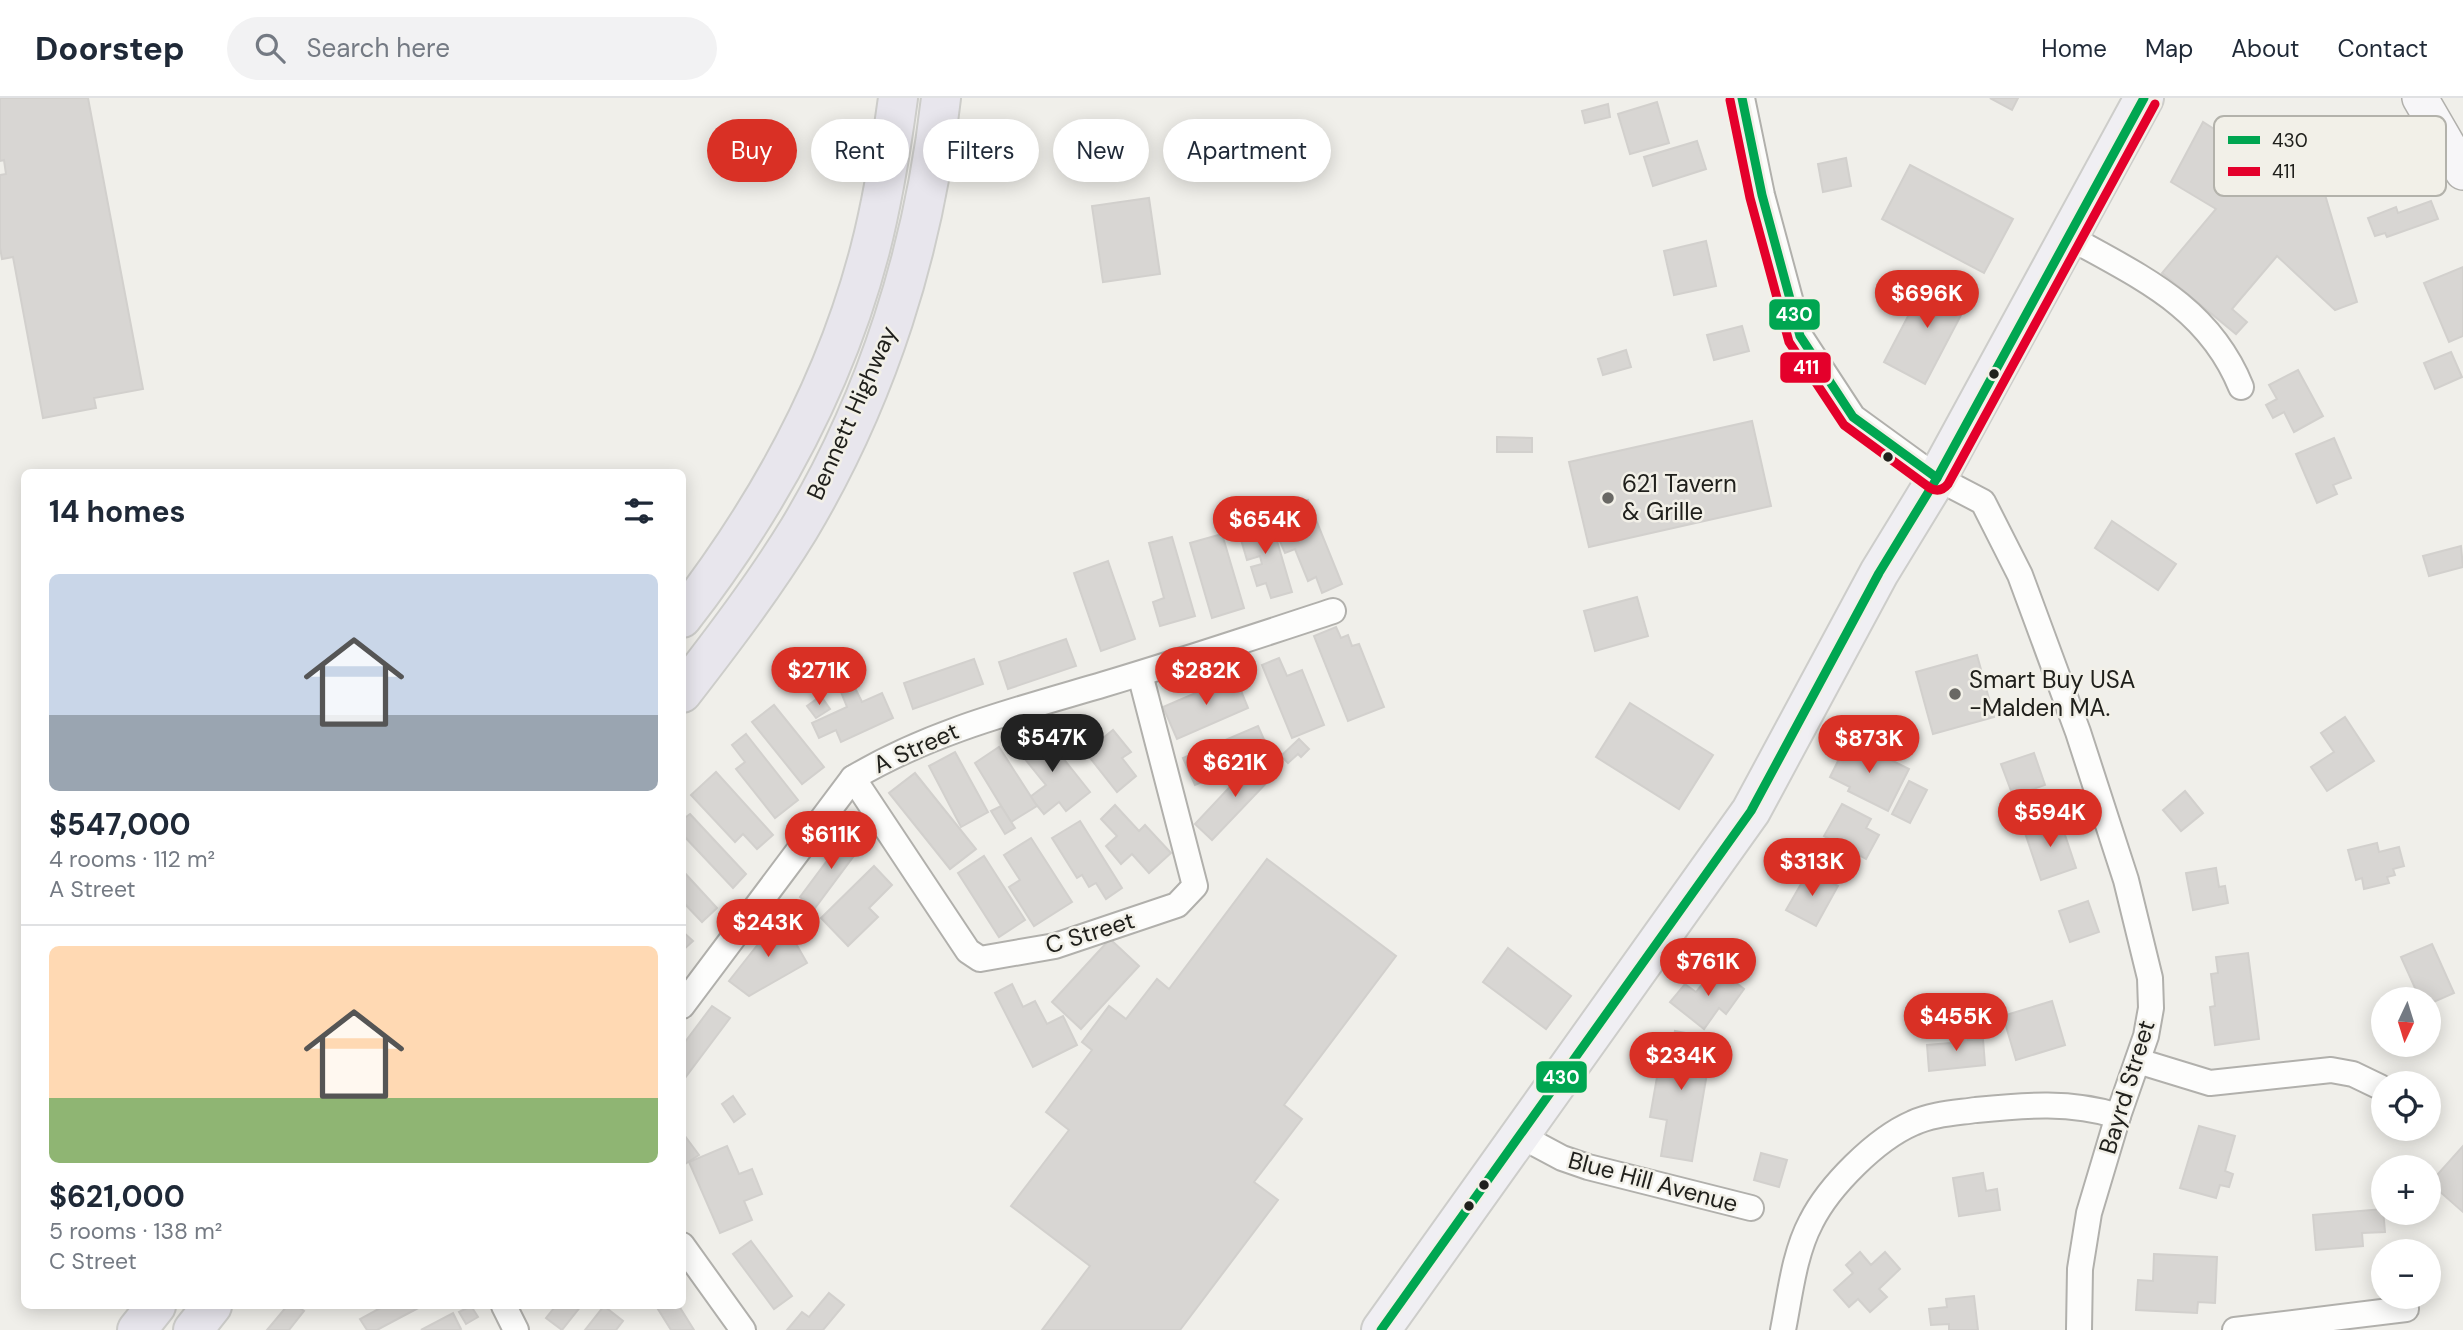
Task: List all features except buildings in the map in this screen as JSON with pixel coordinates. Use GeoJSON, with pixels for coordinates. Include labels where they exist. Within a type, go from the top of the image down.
{"type":"FeatureCollection","features":[{"type":"Feature","properties":{"kind":"highway","name":"Bennett Highway"},"geometry":{"type":"LineString","coordinates":[[686,613],[755,516],[794,447],[816,400],[869,252],[886,176],[898,98]]}},
{"type":"Feature","properties":{"kind":"highway","name":"Bennett Highway"},"geometry":{"type":"LineString","coordinates":[[686,688],[772,571],[800,528],[832,469],[870,386],[900,300],[918,237],[929,185],[941,98]]}},
{"type":"Feature","properties":{"kind":"highway"},"geometry":{"type":"LineString","coordinates":[[137,1330],[154,1309]]}},
{"type":"Feature","properties":{"kind":"highway"},"geometry":{"type":"LineString","coordinates":[[193,1330],[210,1309]]}},
{"type":"Feature","properties":{"kind":"main road"},"geometry":{"type":"LineString","coordinates":[[1381,1330],[1751,811],[1879,573],[1937,478],[2144,98]]}},
{"type":"Feature","properties":{"kind":"street","name":"Bayrd Street"},"geometry":{"type":"LineString","coordinates":[[1742,98],[1762,195],[1800,336],[1853,417],[1937,478],[1983,502],[2020,575],[2078,732],[2126,880],[2150,978],[2151,1008],[2146,1036],[2118,1116],[2089,1213],[2080,1269],[2079,1330]]}},
{"type":"Feature","properties":{"kind":"street"},"geometry":{"type":"LineString","coordinates":[[2420,98],[2430,116]]}},
{"type":"Feature","properties":{"kind":"street"},"geometry":{"type":"LineString","coordinates":[[2446,143],[2463,172]]}},
{"type":"Feature","properties":{"kind":"street"},"geometry":{"type":"LineString","coordinates":[[2069,237],[2154,284],[2181,305],[2200,323],[2232,366],[2241,387]]}},
{"type":"Feature","properties":{"kind":"street","name":"A Street"},"geometry":{"type":"LineString","coordinates":[[686,1001],[853,778],[890,756],[955,729],[1140,674],[1333,611]]}},
{"type":"Feature","properties":{"kind":"street","name":"C Street"},"geometry":{"type":"LineString","coordinates":[[853,778],[968,951],[980,959],[1055,946],[1177,905],[1195,886],[1140,674]]}},
{"type":"Feature","properties":{"kind":"street"},"geometry":{"type":"LineString","coordinates":[[2138,1061],[2210,1083],[2331,1070],[2353,1074],[2371,1083]]}},
{"type":"Feature","properties":{"kind":"street"},"geometry":{"type":"LineString","coordinates":[[1783,1330],[1801,1250],[1811,1222],[1827,1196],[1848,1171],[1900,1129],[1925,1118],[1996,1108],[2076,1106],[2118,1116]]}},
{"type":"Feature","properties":{"kind":"street","name":"Blue Hill Avenue"},"geometry":{"type":"LineString","coordinates":[[1519,1135],[1562,1158],[1588,1167],[1751,1208]]}},
{"type":"Feature","properties":{"kind":"street"},"geometry":{"type":"LineString","coordinates":[[686,1251],[743,1330]]}},
{"type":"Feature","properties":{"kind":"street"},"geometry":{"type":"LineString","coordinates":[[506,1309],[516,1330]]}},
{"type":"Feature","properties":{"kind":"street"},"geometry":{"type":"LineString","coordinates":[[2235,1330],[2406,1309]]}},
{"type":"Feature","properties":{"kind":"transit line","name":"430"},"geometry":{"type":"LineString","coordinates":[[1742,98],[1762,195],[1800,336],[1853,417],[1937,478]]}},
{"type":"Feature","properties":{"kind":"transit line","name":"430"},"geometry":{"type":"LineString","coordinates":[[1381,1330],[1751,811],[1879,573],[1937,478],[2144,98]]}},
{"type":"Feature","properties":{"kind":"transit line","name":"411"},"geometry":{"type":"LineString","coordinates":[[1730,100],[1750,198],[1789,342],[1844,425],[1930,488],[1937,490],[1948,484],[2155,104]]}},
{"type":"Feature","properties":{"kind":"place","name":"621 Tavern & Grille"},"geometry":{"type":"Point","coordinates":[1608,498]}},
{"type":"Feature","properties":{"kind":"place","name":"Smart Buy USA -Malden MA."},"geometry":{"type":"Point","coordinates":[1955,694]}}]}
